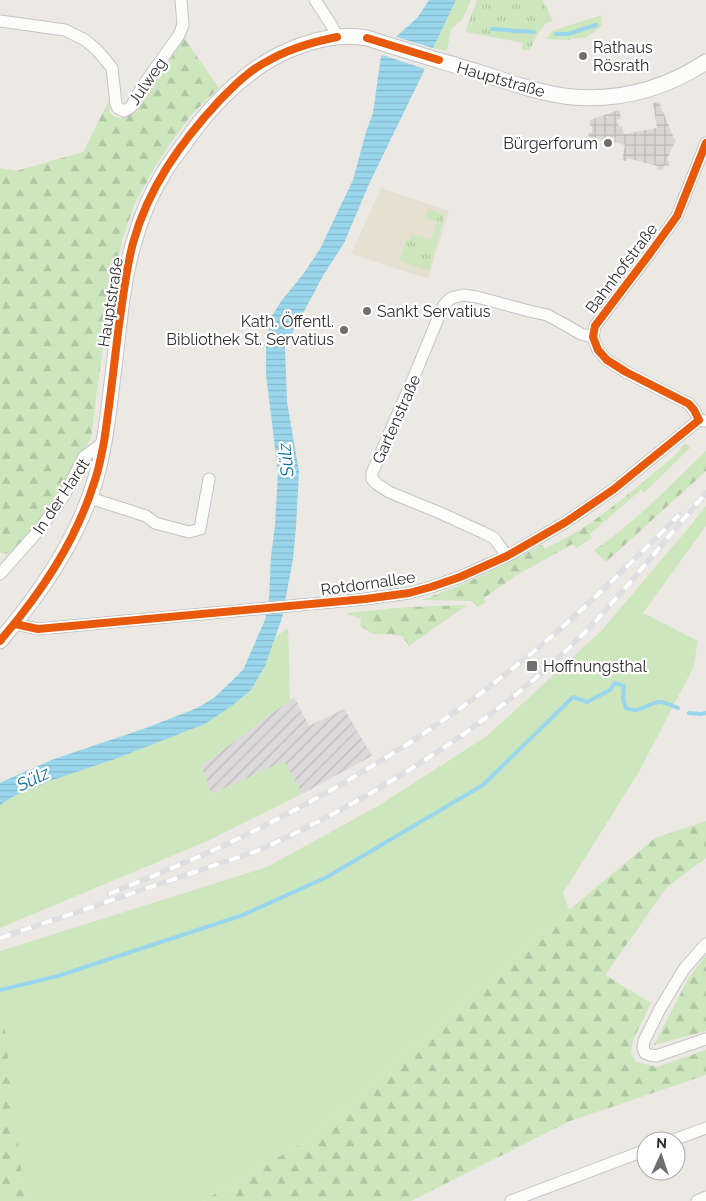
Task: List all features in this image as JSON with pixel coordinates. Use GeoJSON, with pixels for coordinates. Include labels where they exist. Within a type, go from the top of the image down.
{"type":"FeatureCollection","features":[{"type":"Feature","properties":{"kind":"main road","name":"Hauptstraße"},"geometry":{"type":"LineString","coordinates":[[0,642],[56,567],[70,542],[90,498],[104,442],[129,260],[139,226],[156,186],[177,153],[200,121],[237,83],[258,66],[278,55],[301,46],[337,36],[367,38],[542,91],[573,97],[607,97],[640,92],[674,80],[706,62]]}},
{"type":"Feature","properties":{"kind":"street","name":"Julweg"},"geometry":{"type":"LineString","coordinates":[[0,21],[65,30],[85,40],[97,50],[112,68],[116,104],[118,108],[124,111],[131,108],[142,87],[179,35],[183,25],[181,0]]}},
{"type":"Feature","properties":{"kind":"street"},"geometry":{"type":"LineString","coordinates":[[315,0],[337,36]]}},
{"type":"Feature","properties":{"kind":"street","name":"Bahnhofstraße"},"geometry":{"type":"LineString","coordinates":[[702,421],[689,404],[626,372],[607,360],[598,350],[593,337],[595,326],[677,216],[706,143]]}},
{"type":"Feature","properties":{"kind":"street"},"geometry":{"type":"LineString","coordinates":[[694,173],[706,178]]}},
{"type":"Feature","properties":{"kind":"street","name":"Gartenstraße"},"geometry":{"type":"LineString","coordinates":[[507,556],[494,538],[389,492],[372,479],[372,473],[439,316],[444,305],[451,298],[463,295],[477,297],[529,310],[547,315],[581,334],[593,337]]}},
{"type":"Feature","properties":{"kind":"street","name":"Rotdornallee"},"geometry":{"type":"LineString","coordinates":[[14,624],[38,629],[286,607],[409,593],[431,587],[460,577],[507,556],[566,522],[614,489],[702,421]]}},
{"type":"Feature","properties":{"kind":"street","name":"In der Hardt"},"geometry":{"type":"LineString","coordinates":[[0,574],[39,530],[64,496],[84,458],[104,442]]}},
{"type":"Feature","properties":{"kind":"street"},"geometry":{"type":"LineString","coordinates":[[90,498],[146,516],[155,523],[189,532],[200,529],[209,479]]}},
{"type":"Feature","properties":{"kind":"street"},"geometry":{"type":"LineString","coordinates":[[706,944],[684,969],[661,1007],[644,1041],[643,1048],[645,1053],[650,1056],[656,1056],[706,1039]]}},
{"type":"Feature","properties":{"kind":"street"},"geometry":{"type":"LineString","coordinates":[[686,1135],[706,1128]]}},
{"type":"Feature","properties":{"kind":"street"},"geometry":{"type":"LineString","coordinates":[[511,1201],[636,1154]]}},
{"type":"Feature","properties":{"kind":"street"},"geometry":{"type":"LineString","coordinates":[[697,1201],[706,1197]]}},
{"type":"Feature","properties":{"kind":"shaded area"},"geometry":{"type":"Polygon","coordinates":[[[659,102],[675,141],[667,160],[670,162],[662,170],[657,169],[657,166],[627,158],[626,161],[622,160],[625,145],[614,142],[615,138],[607,136],[606,140],[588,137],[589,132],[592,132],[590,120],[619,110],[621,119],[617,120],[619,127],[622,126],[624,134],[657,128],[653,103],[659,102]]]}},
{"type":"Feature","properties":{"kind":"shaded area"},"geometry":{"type":"Polygon","coordinates":[[[381,188],[449,211],[428,279],[351,254],[381,188]]]}},
{"type":"Feature","properties":{"kind":"shaded area"},"geometry":{"type":"Polygon","coordinates":[[[294,697],[309,726],[344,709],[372,756],[302,794],[284,762],[211,794],[201,766],[294,697]]]}},
{"type":"Feature","properties":{"kind":"green space"},"geometry":{"type":"Polygon","coordinates":[[[456,0],[471,0],[462,20],[451,29],[447,51],[433,48],[456,0]]]}},
{"type":"Feature","properties":{"kind":"green space"},"geometry":{"type":"Polygon","coordinates":[[[477,0],[543,0],[553,21],[545,24],[530,50],[521,50],[523,43],[466,32],[477,0]]]}},
{"type":"Feature","properties":{"kind":"green space"},"geometry":{"type":"Polygon","coordinates":[[[601,15],[602,26],[586,38],[571,38],[571,40],[546,39],[552,31],[601,15]]]}},
{"type":"Feature","properties":{"kind":"green space"},"geometry":{"type":"Polygon","coordinates":[[[184,38],[219,88],[192,114],[174,138],[156,165],[134,205],[122,240],[103,346],[91,438],[53,505],[12,554],[0,553],[0,168],[16,171],[83,152],[109,101],[110,113],[115,117],[121,118],[136,112],[184,38]]]}},
{"type":"Feature","properties":{"kind":"green space"},"geometry":{"type":"Polygon","coordinates":[[[428,209],[445,215],[429,271],[399,261],[406,239],[410,240],[412,234],[431,240],[437,222],[425,218],[428,209]]]}},
{"type":"Feature","properties":{"kind":"green space"},"geometry":{"type":"Polygon","coordinates":[[[686,443],[690,448],[644,493],[641,490],[590,534],[592,538],[576,548],[573,544],[517,575],[484,598],[485,603],[478,607],[472,601],[422,600],[485,574],[542,545],[545,549],[577,531],[628,494],[681,450],[680,448],[686,443]]]}},
{"type":"Feature","properties":{"kind":"green space"},"geometry":{"type":"Polygon","coordinates":[[[706,451],[706,471],[606,562],[594,550],[638,516],[706,451]]]}},
{"type":"Feature","properties":{"kind":"green space"},"geometry":{"type":"Polygon","coordinates":[[[706,506],[706,526],[643,613],[698,641],[693,668],[640,770],[563,893],[569,910],[309,1139],[203,1201],[25,1201],[0,998],[0,951],[267,867],[378,806],[487,736],[601,631],[706,506]]]}},
{"type":"Feature","properties":{"kind":"green space"},"geometry":{"type":"Polygon","coordinates":[[[467,605],[409,646],[402,636],[373,634],[360,626],[361,619],[346,613],[409,607],[467,605]]]}},
{"type":"Feature","properties":{"kind":"green space"},"geometry":{"type":"Polygon","coordinates":[[[288,628],[290,700],[201,766],[211,794],[284,761],[302,794],[205,842],[0,928],[0,805],[12,797],[50,781],[115,759],[205,724],[251,690],[265,666],[274,638],[288,628]]]}},
{"type":"Feature","properties":{"kind":"green space"},"geometry":{"type":"Polygon","coordinates":[[[706,821],[706,858],[667,887],[605,975],[651,1003],[633,1040],[631,1052],[636,1062],[657,1067],[706,1050],[706,1075],[570,1121],[411,1201],[203,1201],[309,1139],[569,910],[655,838],[706,821]]]}},
{"type":"Feature","properties":{"kind":"green space"},"geometry":{"type":"Polygon","coordinates":[[[706,955],[706,1031],[654,1045],[688,979],[706,955]]]}},
{"type":"Feature","properties":{"kind":"green space"},"geometry":{"type":"Polygon","coordinates":[[[1,998],[25,1201],[0,1201],[1,998]]]}},
{"type":"Feature","properties":{"kind":"water","name":"Sülz"},"geometry":{"type":"Polygon","coordinates":[[[429,0],[456,0],[369,184],[344,243],[324,274],[285,347],[287,402],[299,471],[296,527],[293,559],[282,618],[265,666],[251,690],[205,724],[115,759],[50,781],[12,797],[0,805],[0,783],[54,759],[146,728],[197,708],[215,697],[243,670],[265,620],[269,598],[275,526],[278,472],[266,374],[266,346],[271,317],[320,249],[353,180],[373,113],[381,56],[396,37],[418,17],[429,0]]]}},
{"type":"Feature","properties":{"kind":"pier"},"geometry":{"type":"Polygon","coordinates":[[[393,36],[436,49],[428,70],[379,54],[393,36]]]}},
{"type":"Feature","properties":{"kind":"waterway"},"geometry":{"type":"LineString","coordinates":[[556,34],[568,34],[596,25]]}},
{"type":"Feature","properties":{"kind":"waterway"},"geometry":{"type":"LineString","coordinates":[[492,29],[534,32]]}},
{"type":"Feature","properties":{"kind":"waterway"},"geometry":{"type":"LineString","coordinates":[[0,990],[58,976],[243,915],[327,877],[483,785],[573,697],[587,702],[610,690],[615,683],[624,686],[623,699],[626,708],[631,710],[640,709],[657,702],[678,708]]}},
{"type":"Feature","properties":{"kind":"waterway"},"geometry":{"type":"LineString","coordinates":[[689,713],[706,713]]}},
{"type":"Feature","properties":{"kind":"railway"},"geometry":{"type":"LineString","coordinates":[[0,938],[257,851],[339,811],[417,765],[483,720],[528,685],[556,660],[610,605],[706,493]]}},
{"type":"Feature","properties":{"kind":"railway"},"geometry":{"type":"LineString","coordinates":[[109,894],[216,849],[291,812],[349,780],[406,745],[492,685],[551,637],[679,515]]}},
{"type":"Feature","properties":{"kind":"cycle path"},"geometry":{"type":"LineString","coordinates":[[0,641],[29,605],[55,567],[77,526],[96,478],[104,442],[128,263],[139,223],[147,203],[167,167],[205,117],[247,75],[283,53],[337,37]]}},
{"type":"Feature","properties":{"kind":"cycle path"},"geometry":{"type":"LineString","coordinates":[[367,38],[439,60]]}},
{"type":"Feature","properties":{"kind":"cycle path"},"geometry":{"type":"LineString","coordinates":[[15,624],[38,629],[365,599],[409,593],[460,577],[507,556],[566,522],[614,489],[699,420],[689,404],[626,372],[607,360],[598,350],[593,337],[595,326],[677,216],[706,143]]}},
{"type":"Feature","properties":{"kind":"place","name":"Rathaus Rösrath"},"geometry":{"type":"Point","coordinates":[583,56]}},
{"type":"Feature","properties":{"kind":"place","name":"Bürgerforum"},"geometry":{"type":"Point","coordinates":[608,143]}},
{"type":"Feature","properties":{"kind":"place","name":"Sankt Servatius"},"geometry":{"type":"Point","coordinates":[367,311]}},
{"type":"Feature","properties":{"kind":"place","name":"Kath. Öffentl. Bibliothek St. Servatius"},"geometry":{"type":"Point","coordinates":[344,330]}},
{"type":"Feature","properties":{"kind":"place","name":"Hoffnungsthal"},"geometry":{"type":"Point","coordinates":[532,666]}}]}
